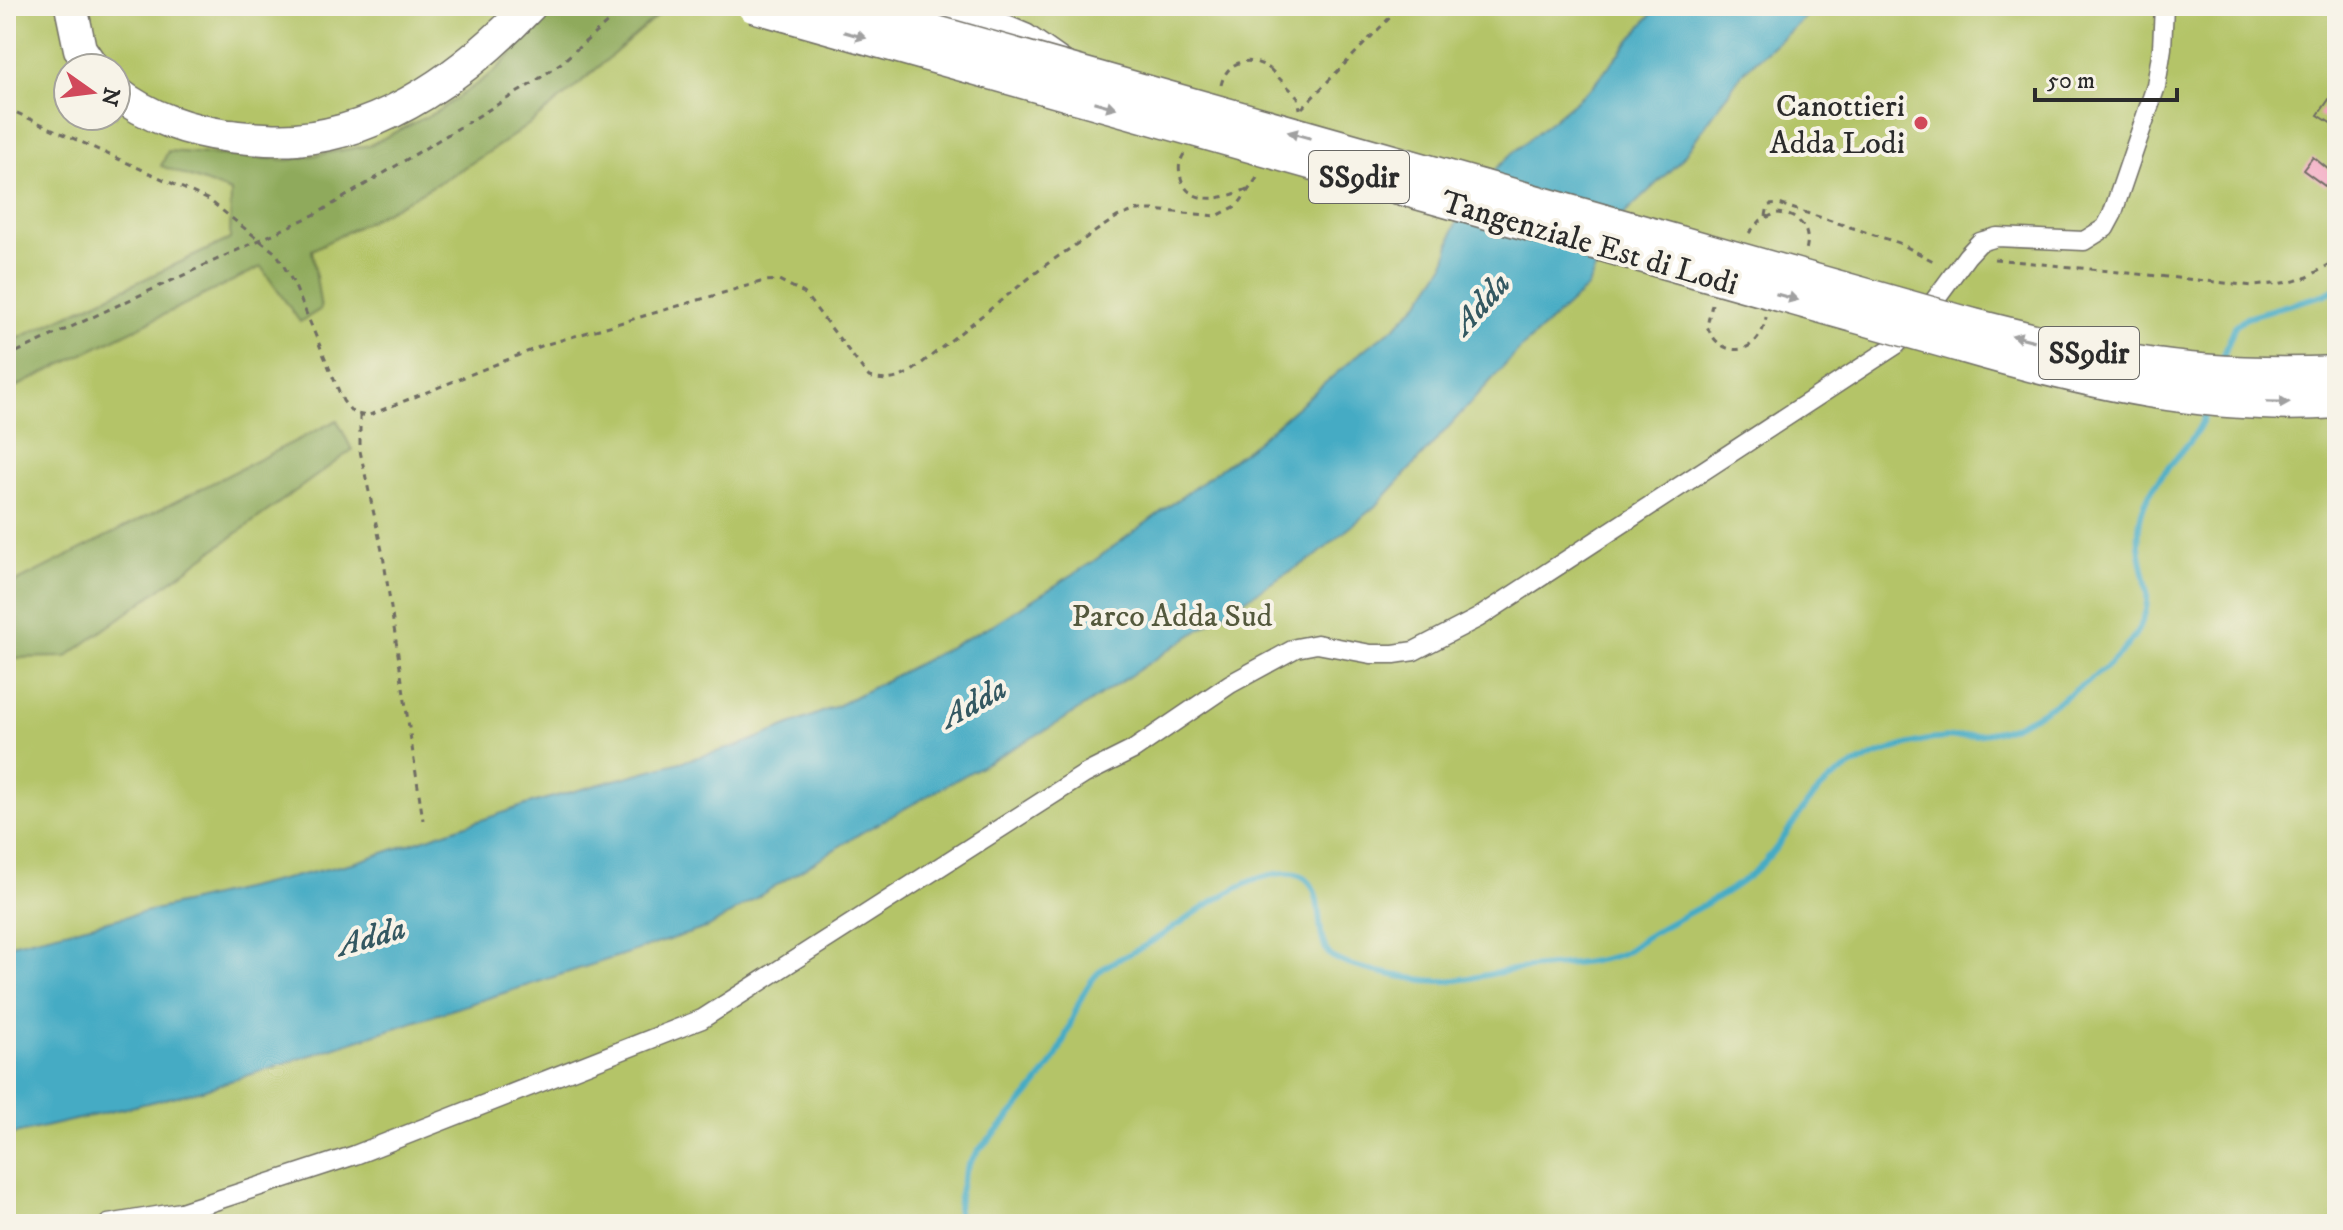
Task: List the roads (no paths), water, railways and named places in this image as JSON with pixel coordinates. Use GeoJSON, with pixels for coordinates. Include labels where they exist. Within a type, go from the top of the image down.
{"type":"FeatureCollection","features":[{"type":"Feature","properties":{"kind":"highway"},"geometry":{"type":"LineString","coordinates":[[71,6],[82,52]]}},
{"type":"Feature","properties":{"kind":"highway"},"geometry":{"type":"LineString","coordinates":[[132,105],[209,133],[253,139],[296,139],[337,131],[379,117],[460,71],[497,40],[530,6]]}},
{"type":"Feature","properties":{"kind":"highway","name":"Tangenziale Est di Lodi"},"geometry":{"type":"LineString","coordinates":[[753,6],[1967,336]]}},
{"type":"Feature","properties":{"kind":"highway","name":"Tangenziale Est di Lodi"},"geometry":{"type":"LineString","coordinates":[[844,6],[1064,68],[1967,336]]}},
{"type":"Feature","properties":{"kind":"highway"},"geometry":{"type":"LineString","coordinates":[[915,6],[1005,32],[1024,40],[1064,68]]}},
{"type":"Feature","properties":{"kind":"highway","name":"SS9dir"},"geometry":{"type":"LineString","coordinates":[[1967,336],[2091,381],[2140,391],[2337,372]]}},
{"type":"Feature","properties":{"kind":"highway","name":"SS9dir"},"geometry":{"type":"LineString","coordinates":[[2214,385],[2337,402]]}},
{"type":"Feature","properties":{"kind":"street"},"geometry":{"type":"LineString","coordinates":[[108,1224],[181,1212],[355,1155],[702,1019],[1085,774],[1133,750],[1230,684],[1276,657],[1296,648],[1317,644],[1371,654],[1394,654],[1414,651],[1443,638],[1896,345],[1920,320],[1967,256],[1987,238],[2084,241],[2105,228],[2156,86],[2164,6]]}},
{"type":"Feature","properties":{"kind":"water","name":"Adda"},"geometry":{"type":"Polygon","coordinates":[[[1658,6],[1811,6],[1805,18],[1744,71],[1680,161],[1616,222],[1587,288],[1517,352],[1379,503],[1316,556],[1060,722],[861,833],[709,927],[199,1091],[6,1136],[6,945],[356,862],[535,802],[738,746],[837,706],[992,625],[1091,563],[1250,447],[1396,326],[1421,300],[1445,264],[1453,230],[1469,195],[1510,155],[1592,87],[1658,6]]]}},
{"type":"Feature","properties":{"kind":"waterway"},"geometry":{"type":"LineString","coordinates":[[2221,362],[2235,326],[2246,317],[2337,288]]}},
{"type":"Feature","properties":{"kind":"waterway"},"geometry":{"type":"LineString","coordinates":[[957,1224],[960,1190],[969,1165],[1055,1059],[1079,1002],[1092,980],[1110,964],[1240,886],[1271,875],[1291,873],[1305,878],[1313,887],[1323,943],[1329,954],[1348,964],[1382,973],[1450,981],[1605,959],[1626,951],[1743,881],[1767,859],[1817,793],[1844,771],[1874,756],[1907,745],[1999,731],[2029,719],[2066,696],[2115,658],[2138,629],[2147,598],[2139,538],[2145,504],[2152,489],[2193,437],[2208,407]]}},
{"type":"Feature","properties":{"kind":"place","name":"Canottieri Adda Lodi"},"geometry":{"type":"Point","coordinates":[1921,123]}},
{"type":"Feature","properties":{"kind":"park label","name":"Parco Adda Sud"},"geometry":{"type":"Point","coordinates":[1172,615]}}]}
